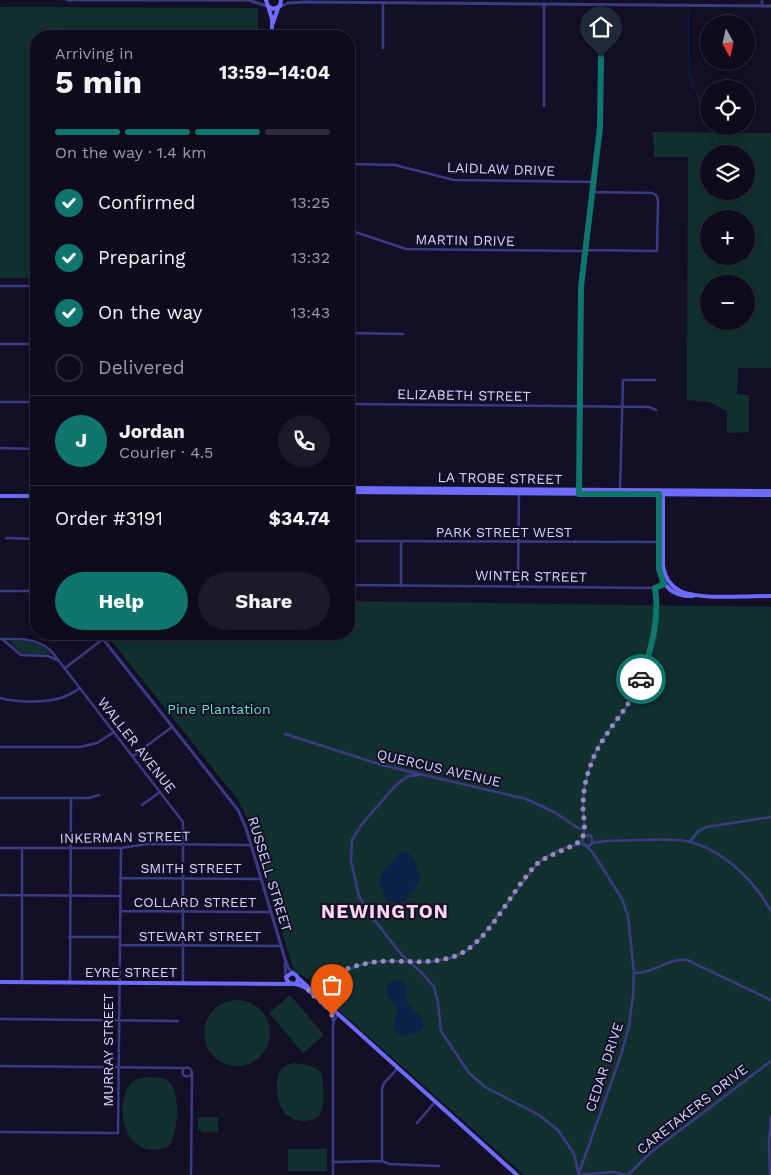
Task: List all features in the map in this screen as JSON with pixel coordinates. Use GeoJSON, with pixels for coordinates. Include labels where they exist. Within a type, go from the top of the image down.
{"type":"FeatureCollection","features":[{"type":"Feature","properties":{"kind":"main road"},"geometry":{"type":"LineString","coordinates":[[266,0],[272,30]]}},
{"type":"Feature","properties":{"kind":"main road"},"geometry":{"type":"LineString","coordinates":[[272,25],[281,0]]}},
{"type":"Feature","properties":{"kind":"main road"},"geometry":{"type":"LineString","coordinates":[[267,6],[272,9],[278,7]]}},
{"type":"Feature","properties":{"kind":"main road","name":"LA TROBE STREET"},"geometry":{"type":"LineString","coordinates":[[355,488],[771,493]]}},
{"type":"Feature","properties":{"kind":"main road","name":"LA TROBE STREET"},"geometry":{"type":"LineString","coordinates":[[355,492],[519,491]]}},
{"type":"Feature","properties":{"kind":"main road"},"geometry":{"type":"LineString","coordinates":[[661,492],[659,569],[673,592],[680,595],[771,596]]}},
{"type":"Feature","properties":{"kind":"main road"},"geometry":{"type":"LineString","coordinates":[[0,496],[30,496]]}},
{"type":"Feature","properties":{"kind":"main road"},"geometry":{"type":"LineString","coordinates":[[309,989],[301,985],[292,984],[287,981],[286,977],[294,973],[332,1010],[517,1175]]}},
{"type":"Feature","properties":{"kind":"main road","name":"EYRE STREET"},"geometry":{"type":"LineString","coordinates":[[261,984],[276,982],[286,977]]}},
{"type":"Feature","properties":{"kind":"main road"},"geometry":{"type":"LineString","coordinates":[[292,984],[297,983],[298,978]]}},
{"type":"Feature","properties":{"kind":"main road","name":"EYRE STREET"},"geometry":{"type":"LineString","coordinates":[[0,982],[292,984]]}},
{"type":"Feature","properties":{"kind":"street"},"geometry":{"type":"LineString","coordinates":[[67,0],[249,0],[267,6]]}},
{"type":"Feature","properties":{"kind":"street"},"geometry":{"type":"LineString","coordinates":[[294,0],[305,2]]}},
{"type":"Feature","properties":{"kind":"street"},"geometry":{"type":"LineString","coordinates":[[762,0],[762,6]]}},
{"type":"Feature","properties":{"kind":"street"},"geometry":{"type":"LineString","coordinates":[[278,7],[291,3],[311,1],[477,1],[544,4],[601,4],[614,2],[771,6]]}},
{"type":"Feature","properties":{"kind":"street"},"geometry":{"type":"LineString","coordinates":[[383,2],[383,48]]}},
{"type":"Feature","properties":{"kind":"street"},"geometry":{"type":"LineString","coordinates":[[544,4],[544,106]]}},
{"type":"Feature","properties":{"kind":"street"},"geometry":{"type":"LineString","coordinates":[[579,492],[581,287],[600,127],[601,4]]}},
{"type":"Feature","properties":{"kind":"street","name":"LAIDLAW DRIVE"},"geometry":{"type":"LineString","coordinates":[[355,164],[395,165],[454,180],[594,182]]}},
{"type":"Feature","properties":{"kind":"street","name":"MARTIN DRIVE"},"geometry":{"type":"LineString","coordinates":[[355,232],[406,249],[657,251],[658,200],[656,195],[652,193],[593,192]]}},
{"type":"Feature","properties":{"kind":"street"},"geometry":{"type":"LineString","coordinates":[[0,286],[30,286]]}},
{"type":"Feature","properties":{"kind":"street"},"geometry":{"type":"LineString","coordinates":[[355,333],[403,334]]}},
{"type":"Feature","properties":{"kind":"street"},"geometry":{"type":"LineString","coordinates":[[0,344],[30,344]]}},
{"type":"Feature","properties":{"kind":"street"},"geometry":{"type":"LineString","coordinates":[[620,492],[622,380],[655,380]]}},
{"type":"Feature","properties":{"kind":"street"},"geometry":{"type":"LineString","coordinates":[[0,402],[30,402]]}},
{"type":"Feature","properties":{"kind":"street","name":"ELIZABETH STREET"},"geometry":{"type":"LineString","coordinates":[[355,404],[649,407],[656,410]]}},
{"type":"Feature","properties":{"kind":"street"},"geometry":{"type":"LineString","coordinates":[[0,448],[30,448]]}},
{"type":"Feature","properties":{"kind":"street"},"geometry":{"type":"LineString","coordinates":[[518,587],[519,491]]}},
{"type":"Feature","properties":{"kind":"street"},"geometry":{"type":"LineString","coordinates":[[6,538],[30,538]]}},
{"type":"Feature","properties":{"kind":"street","name":"PARK STREET WEST"},"geometry":{"type":"LineString","coordinates":[[355,541],[661,542]]}},
{"type":"Feature","properties":{"kind":"street"},"geometry":{"type":"LineString","coordinates":[[401,541],[401,586]]}},
{"type":"Feature","properties":{"kind":"street","name":"WINTER STREET"},"geometry":{"type":"LineString","coordinates":[[355,585],[655,588],[666,583]]}},
{"type":"Feature","properties":{"kind":"street"},"geometry":{"type":"LineString","coordinates":[[584,845],[584,795],[593,758],[602,740],[634,695],[649,653],[657,610],[655,588]]}},
{"type":"Feature","properties":{"kind":"street"},"geometry":{"type":"LineString","coordinates":[[0,591],[30,591]]}},
{"type":"Feature","properties":{"kind":"street","name":"WALLER AVENUE"},"geometry":{"type":"LineString","coordinates":[[0,639],[7,642],[21,655],[50,657],[60,662]]}},
{"type":"Feature","properties":{"kind":"street","name":"WALLER AVENUE"},"geometry":{"type":"LineString","coordinates":[[0,639],[24,639],[37,642],[48,648],[183,822],[183,984]]}},
{"type":"Feature","properties":{"kind":"street"},"geometry":{"type":"LineString","coordinates":[[65,668],[102,640]]}},
{"type":"Feature","properties":{"kind":"street","name":"RUSSELL STREET"},"geometry":{"type":"LineString","coordinates":[[104,640],[233,802],[245,824],[285,959],[289,969],[294,973]]}},
{"type":"Feature","properties":{"kind":"street"},"geometry":{"type":"LineString","coordinates":[[0,698],[8,700],[49,700],[67,696],[80,688]]}},
{"type":"Feature","properties":{"kind":"street"},"geometry":{"type":"LineString","coordinates":[[133,756],[172,727]]}},
{"type":"Feature","properties":{"kind":"street"},"geometry":{"type":"LineString","coordinates":[[0,747],[82,747],[97,743],[114,732]]}},
{"type":"Feature","properties":{"kind":"street","name":"QUERCUS AVENUE"},"geometry":{"type":"LineString","coordinates":[[285,734],[382,765],[526,799],[554,812],[578,828],[585,829]]}},
{"type":"Feature","properties":{"kind":"street"},"geometry":{"type":"LineString","coordinates":[[420,775],[408,776],[402,780],[361,825],[352,840],[350,850],[352,872],[359,896],[374,920],[408,962],[423,974],[434,987],[438,1002],[441,1031],[469,1072],[485,1087],[539,1115],[558,1130],[574,1154],[578,1175],[613,1172],[627,1175]]}},
{"type":"Feature","properties":{"kind":"street"},"geometry":{"type":"LineString","coordinates":[[142,805],[160,792]]}},
{"type":"Feature","properties":{"kind":"street"},"geometry":{"type":"LineString","coordinates":[[0,798],[91,798],[99,795]]}},
{"type":"Feature","properties":{"kind":"street"},"geometry":{"type":"LineString","coordinates":[[70,983],[71,798]]}},
{"type":"Feature","properties":{"kind":"street"},"geometry":{"type":"LineString","coordinates":[[690,842],[698,831],[707,826],[771,817]]}},
{"type":"Feature","properties":{"kind":"street"},"geometry":{"type":"LineString","coordinates":[[585,829],[588,835],[600,842]]}},
{"type":"Feature","properties":{"kind":"street"},"geometry":{"type":"LineString","coordinates":[[574,846],[583,837],[588,835]]}},
{"type":"Feature","properties":{"kind":"street","name":"CEDAR DRIVE"},"geometry":{"type":"LineString","coordinates":[[592,838],[593,853]]}},
{"type":"Feature","properties":{"kind":"street"},"geometry":{"type":"LineString","coordinates":[[309,989],[322,979],[361,965],[380,961],[442,960],[458,956],[469,950],[480,939],[537,864],[555,852],[574,846],[600,842],[673,840],[690,842],[714,852],[730,864],[749,882],[771,910]]}},
{"type":"Feature","properties":{"kind":"street","name":"INKERMAN STREET"},"geometry":{"type":"LineString","coordinates":[[0,848],[120,848],[145,844],[251,845]]}},
{"type":"Feature","properties":{"kind":"street","name":"CEDAR DRIVE"},"geometry":{"type":"LineString","coordinates":[[578,1175],[629,1026],[634,973],[630,934],[622,898],[593,853],[584,845]]}},
{"type":"Feature","properties":{"kind":"street"},"geometry":{"type":"LineString","coordinates":[[22,848],[22,982]]}},
{"type":"Feature","properties":{"kind":"street","name":"MURRAY STREET"},"geometry":{"type":"LineString","coordinates":[[0,1132],[118,1133],[120,848]]}},
{"type":"Feature","properties":{"kind":"street","name":"SMITH STREET"},"geometry":{"type":"LineString","coordinates":[[120,878],[261,879]]}},
{"type":"Feature","properties":{"kind":"street"},"geometry":{"type":"LineString","coordinates":[[0,895],[120,896]]}},
{"type":"Feature","properties":{"kind":"street","name":"COLLARD STREET"},"geometry":{"type":"LineString","coordinates":[[120,912],[270,912]]}},
{"type":"Feature","properties":{"kind":"street"},"geometry":{"type":"LineString","coordinates":[[70,937],[120,937]]}},
{"type":"Feature","properties":{"kind":"street","name":"STEWART STREET"},"geometry":{"type":"LineString","coordinates":[[120,946],[281,946]]}},
{"type":"Feature","properties":{"kind":"street","name":"RUSSELL STREET"},"geometry":{"type":"LineString","coordinates":[[285,959],[286,977]]}},
{"type":"Feature","properties":{"kind":"street"},"geometry":{"type":"LineString","coordinates":[[634,973],[649,972],[674,960],[687,960],[771,1000]]}},
{"type":"Feature","properties":{"kind":"street"},"geometry":{"type":"LineString","coordinates":[[332,1010],[333,1175]]}},
{"type":"Feature","properties":{"kind":"street"},"geometry":{"type":"LineString","coordinates":[[333,1025],[338,1015]]}},
{"type":"Feature","properties":{"kind":"street"},"geometry":{"type":"LineString","coordinates":[[0,1020],[178,1021]]}},
{"type":"Feature","properties":{"kind":"street","name":"CARETAKERS DRIVE"},"geometry":{"type":"LineString","coordinates":[[627,1175],[650,1153],[771,1061]]}},
{"type":"Feature","properties":{"kind":"street"},"geometry":{"type":"LineString","coordinates":[[0,1066],[186,1068],[192,1072]]}},
{"type":"Feature","properties":{"kind":"street"},"geometry":{"type":"LineString","coordinates":[[174,1068],[180,1069],[190,1080],[191,1086]]}},
{"type":"Feature","properties":{"kind":"street"},"geometry":{"type":"LineString","coordinates":[[184,1075],[186,1068]]}},
{"type":"Feature","properties":{"kind":"street"},"geometry":{"type":"LineString","coordinates":[[382,1161],[382,1089],[384,1083],[398,1068]]}},
{"type":"Feature","properties":{"kind":"street"},"geometry":{"type":"LineString","coordinates":[[184,1075],[189,1076],[192,1072]]}},
{"type":"Feature","properties":{"kind":"street"},"geometry":{"type":"LineString","coordinates":[[190,1175],[192,1072]]}},
{"type":"Feature","properties":{"kind":"street"},"geometry":{"type":"LineString","coordinates":[[417,1123],[435,1102]]}},
{"type":"Feature","properties":{"kind":"street"},"geometry":{"type":"LineString","coordinates":[[770,1175],[771,1117]]}},
{"type":"Feature","properties":{"kind":"street"},"geometry":{"type":"LineString","coordinates":[[333,1162],[382,1161],[389,1164],[439,1166]]}},
{"type":"Feature","properties":{"kind":"green space"},"geometry":{"type":"Polygon","coordinates":[[[0,7],[258,8],[258,30],[30,30],[30,278],[0,278],[0,7]]]}},
{"type":"Feature","properties":{"kind":"green space"},"geometry":{"type":"Polygon","coordinates":[[[653,132],[700,132],[700,135],[755,135],[755,133],[771,133],[771,368],[738,368],[737,394],[749,395],[749,432],[727,433],[727,411],[709,402],[687,400],[688,157],[654,157],[653,132]]]}},
{"type":"Feature","properties":{"kind":"green space","name":"Pine Plantation"},"geometry":{"type":"Polygon","coordinates":[[[355,601],[771,607],[771,1175],[524,1175],[334,1006],[315,983],[294,971],[247,818],[238,800],[111,640],[355,640],[355,601]]]}},
{"type":"Feature","properties":{"kind":"green space"},"geometry":{"type":"Polygon","coordinates":[[[10,642],[38,644],[51,654],[22,654],[10,642]]]}},
{"type":"Feature","properties":{"kind":"green space"},"geometry":{"type":"Polygon","coordinates":[[[290,995],[324,1035],[303,1053],[269,1013],[290,995]]]}},
{"type":"Feature","properties":{"kind":"green space"},"geometry":{"type":"Polygon","coordinates":[[[243,1000],[261,1009],[268,1020],[270,1033],[268,1046],[261,1057],[250,1064],[231,1066],[213,1057],[206,1046],[204,1027],[213,1009],[224,1002],[243,1000]]]}},
{"type":"Feature","properties":{"kind":"green space"},"geometry":{"type":"Polygon","coordinates":[[[294,1063],[312,1066],[321,1072],[323,1082],[322,1109],[321,1114],[313,1120],[303,1121],[290,1117],[285,1113],[279,1101],[277,1081],[280,1071],[287,1065],[294,1063]]]}},
{"type":"Feature","properties":{"kind":"green space"},"geometry":{"type":"Polygon","coordinates":[[[151,1077],[167,1080],[172,1085],[177,1102],[175,1131],[169,1146],[153,1150],[140,1147],[131,1138],[125,1126],[123,1113],[123,1100],[128,1088],[135,1080],[151,1077]]]}},
{"type":"Feature","properties":{"kind":"green space"},"geometry":{"type":"Polygon","coordinates":[[[218,1117],[218,1132],[211,1132],[210,1130],[209,1132],[201,1132],[201,1130],[198,1130],[198,1118],[218,1117]]]}},
{"type":"Feature","properties":{"kind":"green space"},"geometry":{"type":"Polygon","coordinates":[[[288,1149],[327,1149],[327,1171],[288,1171],[288,1149]]]}},
{"type":"Feature","properties":{"kind":"water"},"geometry":{"type":"Polygon","coordinates":[[[401,851],[406,851],[414,860],[420,880],[411,895],[408,895],[407,900],[395,904],[384,897],[379,881],[383,872],[401,851]]]}},
{"type":"Feature","properties":{"kind":"water"},"geometry":{"type":"Polygon","coordinates":[[[396,980],[406,985],[406,1002],[422,1018],[424,1025],[421,1031],[406,1036],[395,1033],[394,1024],[398,1010],[389,998],[386,989],[387,984],[396,980]]]}},
{"type":"Feature","properties":{"kind":"waterway"},"geometry":{"type":"LineString","coordinates":[[688,10],[689,73],[700,102]]}},
{"type":"Feature","properties":{"kind":"waterway"},"geometry":{"type":"LineString","coordinates":[[711,135],[713,143],[711,145]]}},
{"type":"Feature","properties":{"kind":"waterway"},"geometry":{"type":"LineString","coordinates":[[736,200],[743,207],[742,212],[760,235],[760,242],[771,252]]}},
{"type":"Feature","properties":{"kind":"way so far"},"geometry":{"type":"LineString","coordinates":[[332,1015],[330,1009],[308,991],[317,981],[366,963],[384,961],[422,962],[454,957],[465,952],[480,939],[537,864],[550,855],[578,843],[583,837],[585,829],[583,808],[585,784],[589,768],[602,740],[622,714],[641,679]]}},
{"type":"Feature","properties":{"kind":"district","name":"NEWINGTON"},"geometry":{"type":"Point","coordinates":[385,911]}},
{"type":"Feature","properties":{"kind":"route"},"geometry":{"type":"LineString","coordinates":[[601,57],[600,127],[581,287],[579,494],[659,494],[659,569],[664,584],[655,588],[657,610],[649,653],[641,679]]}}]}
